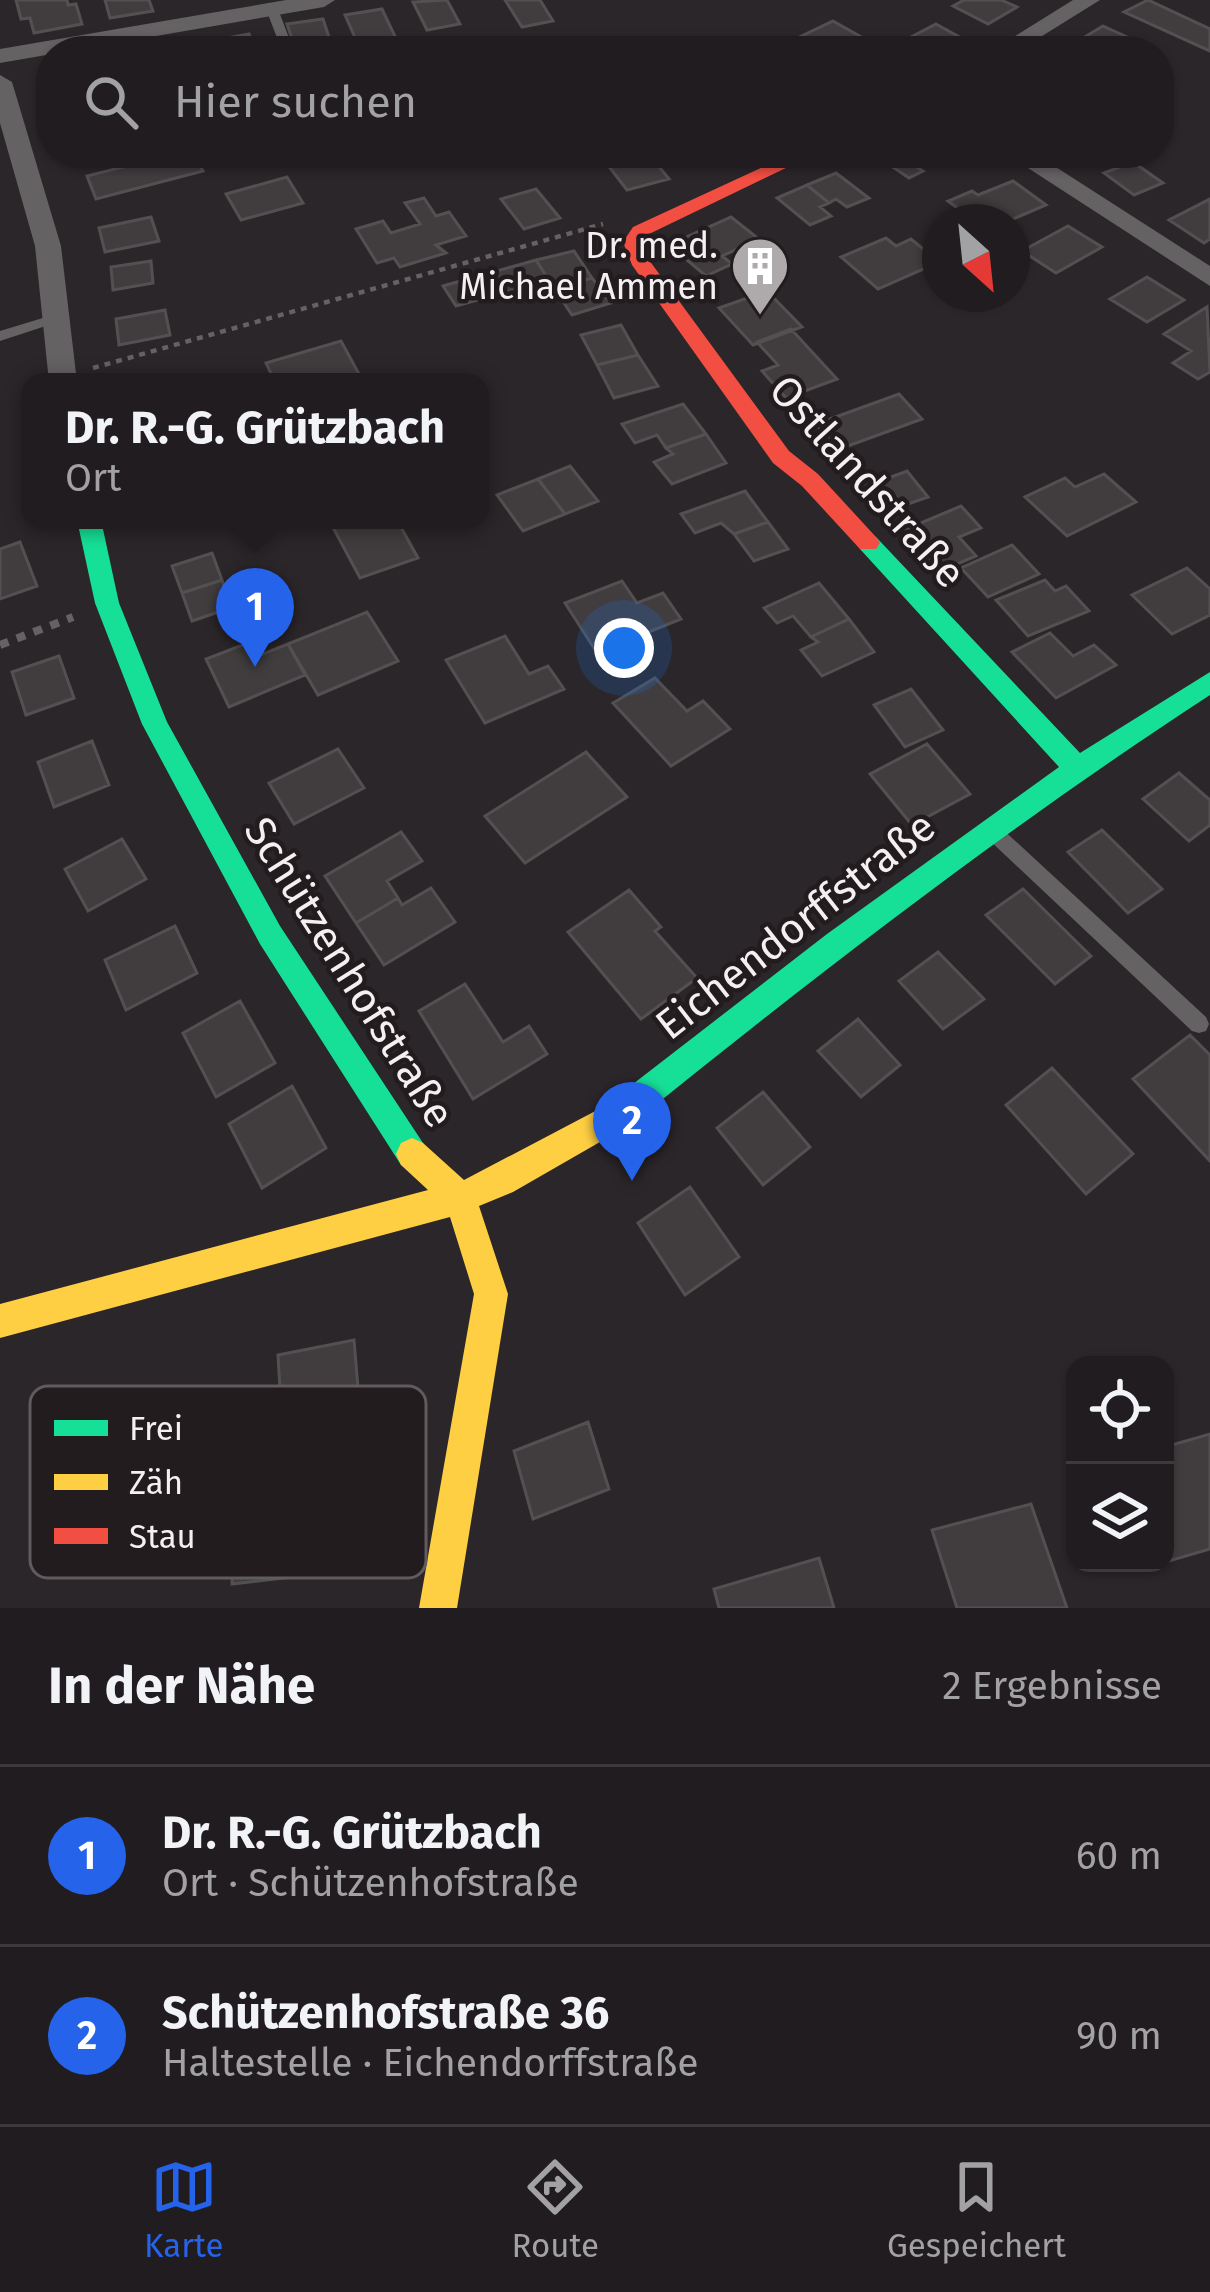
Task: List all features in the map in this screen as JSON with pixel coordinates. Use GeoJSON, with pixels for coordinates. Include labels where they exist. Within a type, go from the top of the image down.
{"type":"FeatureCollection","features":[{"type":"Feature","properties":{"kind":"street"},"geometry":{"type":"LineString","coordinates":[[116,36],[324,0]]}},
{"type":"Feature","properties":{"kind":"street"},"geometry":{"type":"LineString","coordinates":[[1028,36],[1089,0]]}},
{"type":"Feature","properties":{"kind":"street"},"geometry":{"type":"LineString","coordinates":[[0,56],[36,50]]}},
{"type":"Feature","properties":{"kind":"street"},"geometry":{"type":"LineString","coordinates":[[0,82],[8,133],[48,246],[62,373]]}},
{"type":"Feature","properties":{"kind":"street"},"geometry":{"type":"LineString","coordinates":[[640,231],[776,168]]}},
{"type":"Feature","properties":{"kind":"street"},"geometry":{"type":"LineString","coordinates":[[1040,168],[1210,278]]}},
{"type":"Feature","properties":{"kind":"street","name":"Ostlandstraße"},"geometry":{"type":"LineString","coordinates":[[640,231],[633,242],[639,261],[781,457],[810,480],[1075,766]]}},
{"type":"Feature","properties":{"kind":"street","name":"Schützenhofstraße"},"geometry":{"type":"LineString","coordinates":[[91,529],[107,602],[154,724],[270,935],[418,1163],[460,1198]]}},
{"type":"Feature","properties":{"kind":"street","name":"Eichendorffstraße"},"geometry":{"type":"LineString","coordinates":[[0,1321],[460,1198],[502,1181],[613,1119],[821,954],[1075,766],[1210,682]]}},
{"type":"Feature","properties":{"kind":"street"},"geometry":{"type":"LineString","coordinates":[[438,1608],[491,1294],[460,1198]]}},
{"type":"Feature","properties":{"kind":"lane"},"geometry":{"type":"LineString","coordinates":[[272,9],[282,36]]}},
{"type":"Feature","properties":{"kind":"lane"},"geometry":{"type":"LineString","coordinates":[[0,337],[56,318]]}},
{"type":"Feature","properties":{"kind":"lane"},"geometry":{"type":"LineString","coordinates":[[990,829],[1199,1024]]}},
{"type":"Feature","properties":{"kind":"path"},"geometry":{"type":"LineString","coordinates":[[87,373],[596,223],[640,231]]}},
{"type":"Feature","properties":{"kind":"path"},"geometry":{"type":"LineString","coordinates":[[0,645],[107,602]]}},
{"type":"Feature","properties":{"kind":"building"},"geometry":{"type":"Polygon","coordinates":[[[16,0],[67,0],[68,5],[76,4],[82,24],[34,33],[30,18],[21,19],[16,0]]]}},
{"type":"Feature","properties":{"kind":"building"},"geometry":{"type":"Polygon","coordinates":[[[105,0],[149,0],[153,11],[110,18],[105,0]]]}},
{"type":"Feature","properties":{"kind":"building"},"geometry":{"type":"Polygon","coordinates":[[[447,0],[460,24],[427,30],[413,2],[447,0]]]}},
{"type":"Feature","properties":{"kind":"building"},"geometry":{"type":"Polygon","coordinates":[[[505,0],[540,0],[553,21],[522,27],[505,0]]]}},
{"type":"Feature","properties":{"kind":"building"},"geometry":{"type":"Polygon","coordinates":[[[964,0],[1001,0],[1017,7],[988,24],[953,6],[964,0]]]}},
{"type":"Feature","properties":{"kind":"building"},"geometry":{"type":"Polygon","coordinates":[[[1148,0],[1210,29],[1210,51],[1124,12],[1148,0]]]}},
{"type":"Feature","properties":{"kind":"building"},"geometry":{"type":"Polygon","coordinates":[[[382,9],[395,36],[354,36],[345,15],[382,9]]]}},
{"type":"Feature","properties":{"kind":"building"},"geometry":{"type":"Polygon","coordinates":[[[323,19],[329,36],[291,36],[287,24],[323,19]]]}},
{"type":"Feature","properties":{"kind":"building"},"geometry":{"type":"Polygon","coordinates":[[[833,21],[860,36],[802,36],[833,21]]]}},
{"type":"Feature","properties":{"kind":"building"},"geometry":{"type":"Polygon","coordinates":[[[936,24],[958,36],[913,36],[936,24]]]}},
{"type":"Feature","properties":{"kind":"building"},"geometry":{"type":"Polygon","coordinates":[[[1103,26],[1125,36],[1086,36],[1103,26]]]}},
{"type":"Feature","properties":{"kind":"building"},"geometry":{"type":"Polygon","coordinates":[[[119,168],[203,171],[96,199],[87,176],[119,168]]]}},
{"type":"Feature","properties":{"kind":"building"},"geometry":{"type":"Polygon","coordinates":[[[610,168],[660,168],[669,179],[627,190],[610,168]]]}},
{"type":"Feature","properties":{"kind":"building"},"geometry":{"type":"Polygon","coordinates":[[[894,168],[923,171],[909,178],[894,168]]]}},
{"type":"Feature","properties":{"kind":"building"},"geometry":{"type":"Polygon","coordinates":[[[1142,168],[1163,183],[1134,195],[1104,173],[1142,168]]]}},
{"type":"Feature","properties":{"kind":"building"},"geometry":{"type":"Polygon","coordinates":[[[836,173],[869,198],[847,207],[836,199],[829,203],[807,185],[836,173]]]}},
{"type":"Feature","properties":{"kind":"building"},"geometry":{"type":"Polygon","coordinates":[[[287,177],[303,203],[241,220],[226,194],[287,177]]]}},
{"type":"Feature","properties":{"kind":"building"},"geometry":{"type":"Polygon","coordinates":[[[1013,181],[1046,205],[1030,212],[1030,204],[948,201],[972,191],[978,195],[1013,181]]]}},
{"type":"Feature","properties":{"kind":"building"},"geometry":{"type":"Polygon","coordinates":[[[807,185],[829,203],[820,207],[831,216],[810,225],[777,198],[807,185]]]}},
{"type":"Feature","properties":{"kind":"building"},"geometry":{"type":"Polygon","coordinates":[[[536,189],[560,218],[524,229],[501,199],[536,189]]]}},
{"type":"Feature","properties":{"kind":"building"},"geometry":{"type":"Polygon","coordinates":[[[424,198],[436,216],[449,212],[466,236],[436,245],[446,253],[400,267],[394,258],[377,263],[356,229],[383,221],[391,233],[420,224],[405,203],[424,198]]]}},
{"type":"Feature","properties":{"kind":"building"},"geometry":{"type":"Polygon","coordinates":[[[1210,199],[1210,239],[1204,243],[1169,220],[1210,199]]]}},
{"type":"Feature","properties":{"kind":"building"},"geometry":{"type":"Polygon","coordinates":[[[151,217],[159,241],[105,252],[99,228],[151,217]]]}},
{"type":"Feature","properties":{"kind":"building"},"geometry":{"type":"Polygon","coordinates":[[[731,217],[774,251],[759,258],[744,246],[722,256],[732,264],[706,276],[669,245],[731,217]]]}},
{"type":"Feature","properties":{"kind":"building"},"geometry":{"type":"Polygon","coordinates":[[[1068,226],[1102,247],[1056,273],[1030,256],[1030,247],[1068,226]]]}},
{"type":"Feature","properties":{"kind":"building"},"geometry":{"type":"Polygon","coordinates":[[[886,238],[896,246],[911,239],[922,248],[922,270],[878,289],[841,257],[886,238]]]}},
{"type":"Feature","properties":{"kind":"building"},"geometry":{"type":"Polygon","coordinates":[[[574,251],[592,278],[554,288],[536,260],[574,251]]]}},
{"type":"Feature","properties":{"kind":"building"},"geometry":{"type":"Polygon","coordinates":[[[536,260],[549,280],[456,306],[443,286],[536,260]]]}},
{"type":"Feature","properties":{"kind":"building"},"geometry":{"type":"Polygon","coordinates":[[[151,261],[153,283],[113,290],[111,267],[151,261]]]}},
{"type":"Feature","properties":{"kind":"building"},"geometry":{"type":"Polygon","coordinates":[[[1147,277],[1184,300],[1147,322],[1110,299],[1147,277]]]}},
{"type":"Feature","properties":{"kind":"building"},"geometry":{"type":"Polygon","coordinates":[[[592,278],[611,303],[572,315],[554,288],[592,278]]]}},
{"type":"Feature","properties":{"kind":"building","name":"Dr. med. Michael Ammen"},"geometry":{"type":"Polygon","coordinates":[[[767,291],[802,327],[753,345],[719,308],[767,291]]]}},
{"type":"Feature","properties":{"kind":"building"},"geometry":{"type":"Polygon","coordinates":[[[1207,307],[1210,372],[1198,379],[1173,363],[1191,351],[1164,334],[1207,307]]]}},
{"type":"Feature","properties":{"kind":"building"},"geometry":{"type":"Polygon","coordinates":[[[165,310],[170,335],[119,345],[116,319],[165,310]]]}},
{"type":"Feature","properties":{"kind":"building"},"geometry":{"type":"Polygon","coordinates":[[[621,325],[638,355],[597,365],[581,335],[621,325]]]}},
{"type":"Feature","properties":{"kind":"building"},"geometry":{"type":"Polygon","coordinates":[[[791,329],[837,379],[786,398],[762,371],[778,365],[757,342],[791,329]]]}},
{"type":"Feature","properties":{"kind":"building"},"geometry":{"type":"Polygon","coordinates":[[[341,341],[358,373],[271,373],[266,363],[341,341]]]}},
{"type":"Feature","properties":{"kind":"building"},"geometry":{"type":"Polygon","coordinates":[[[638,355],[658,386],[614,398],[597,365],[638,355]]]}},
{"type":"Feature","properties":{"kind":"building"},"geometry":{"type":"Polygon","coordinates":[[[899,394],[922,419],[837,450],[816,424],[899,394]]]}},
{"type":"Feature","properties":{"kind":"building"},"geometry":{"type":"Polygon","coordinates":[[[683,404],[706,434],[666,448],[657,435],[635,443],[622,424],[683,404]]]}},
{"type":"Feature","properties":{"kind":"building"},"geometry":{"type":"Polygon","coordinates":[[[706,434],[726,463],[672,484],[654,462],[673,454],[666,448],[706,434]]]}},
{"type":"Feature","properties":{"kind":"building"},"geometry":{"type":"Polygon","coordinates":[[[570,466],[598,501],[565,514],[538,479],[570,466]]]}},
{"type":"Feature","properties":{"kind":"building"},"geometry":{"type":"Polygon","coordinates":[[[907,471],[928,497],[888,511],[867,486],[907,471]]]}},
{"type":"Feature","properties":{"kind":"building"},"geometry":{"type":"Polygon","coordinates":[[[1104,474],[1136,502],[1067,536],[1025,497],[1065,478],[1075,487],[1104,474]]]}},
{"type":"Feature","properties":{"kind":"building"},"geometry":{"type":"Polygon","coordinates":[[[538,479],[565,514],[523,531],[497,495],[538,479]]]}},
{"type":"Feature","properties":{"kind":"building"},"geometry":{"type":"Polygon","coordinates":[[[745,491],[768,522],[734,534],[721,523],[695,533],[681,514],[745,491]]]}},
{"type":"Feature","properties":{"kind":"building"},"geometry":{"type":"Polygon","coordinates":[[[961,506],[981,528],[959,537],[976,556],[941,571],[904,530],[961,506]]]}},
{"type":"Feature","properties":{"kind":"building"},"geometry":{"type":"Polygon","coordinates":[[[768,522],[788,549],[754,561],[734,534],[768,522]]]}},
{"type":"Feature","properties":{"kind":"building"},"geometry":{"type":"Polygon","coordinates":[[[334,529],[402,529],[418,558],[360,578],[334,529]]]}},
{"type":"Feature","properties":{"kind":"building"},"geometry":{"type":"Polygon","coordinates":[[[20,542],[37,586],[0,599],[0,549],[20,542]]]}},
{"type":"Feature","properties":{"kind":"building"},"geometry":{"type":"Polygon","coordinates":[[[1012,545],[1039,574],[988,597],[961,568],[1012,545]]]}},
{"type":"Feature","properties":{"kind":"building"},"geometry":{"type":"Polygon","coordinates":[[[212,553],[222,580],[182,593],[172,566],[212,553]]]}},
{"type":"Feature","properties":{"kind":"building"},"geometry":{"type":"Polygon","coordinates":[[[1187,568],[1210,589],[1210,615],[1172,634],[1132,595],[1187,568]]]}},
{"type":"Feature","properties":{"kind":"building"},"geometry":{"type":"Polygon","coordinates":[[[222,580],[233,607],[192,621],[182,593],[222,580]]]}},
{"type":"Feature","properties":{"kind":"building"},"geometry":{"type":"Polygon","coordinates":[[[1045,580],[1055,591],[1066,586],[1089,611],[1028,636],[996,600],[1045,580]]]}},
{"type":"Feature","properties":{"kind":"building"},"geometry":{"type":"Polygon","coordinates":[[[622,581],[637,603],[663,593],[681,619],[597,653],[565,603],[622,581]]]}},
{"type":"Feature","properties":{"kind":"building"},"geometry":{"type":"Polygon","coordinates":[[[819,583],[849,619],[811,637],[793,616],[777,623],[764,608],[819,583]]]}},
{"type":"Feature","properties":{"kind":"building"},"geometry":{"type":"Polygon","coordinates":[[[367,612],[398,661],[318,695],[288,644],[367,612]]]}},
{"type":"Feature","properties":{"kind":"building"},"geometry":{"type":"Polygon","coordinates":[[[849,619],[874,652],[822,676],[801,650],[818,642],[811,637],[849,619]]]}},
{"type":"Feature","properties":{"kind":"building"},"geometry":{"type":"Polygon","coordinates":[[[1050,633],[1073,656],[1094,645],[1116,665],[1056,698],[1012,652],[1050,633]]]}},
{"type":"Feature","properties":{"kind":"building"},"geometry":{"type":"Polygon","coordinates":[[[505,636],[529,674],[548,666],[564,689],[485,723],[446,660],[505,636]]]}},
{"type":"Feature","properties":{"kind":"building"},"geometry":{"type":"Polygon","coordinates":[[[255,640],[263,654],[288,644],[305,675],[229,707],[206,659],[255,640]]]}},
{"type":"Feature","properties":{"kind":"building"},"geometry":{"type":"Polygon","coordinates":[[[59,656],[74,698],[26,715],[12,672],[59,656]]]}},
{"type":"Feature","properties":{"kind":"building"},"geometry":{"type":"Polygon","coordinates":[[[655,678],[687,711],[703,701],[730,729],[671,766],[613,703],[655,678]]]}},
{"type":"Feature","properties":{"kind":"building"},"geometry":{"type":"Polygon","coordinates":[[[911,689],[943,730],[905,747],[874,705],[911,689]]]}},
{"type":"Feature","properties":{"kind":"building"},"geometry":{"type":"Polygon","coordinates":[[[92,741],[109,785],[54,807],[38,762],[92,741]]]}},
{"type":"Feature","properties":{"kind":"building"},"geometry":{"type":"Polygon","coordinates":[[[927,744],[970,794],[912,825],[870,774],[927,744]]]}},
{"type":"Feature","properties":{"kind":"building"},"geometry":{"type":"Polygon","coordinates":[[[338,749],[364,788],[294,824],[269,783],[338,749]]]}},
{"type":"Feature","properties":{"kind":"building"},"geometry":{"type":"Polygon","coordinates":[[[586,752],[627,797],[525,863],[485,816],[586,752]]]}},
{"type":"Feature","properties":{"kind":"building"},"geometry":{"type":"Polygon","coordinates":[[[1179,773],[1210,800],[1210,825],[1189,841],[1143,799],[1179,773]]]}},
{"type":"Feature","properties":{"kind":"building"},"geometry":{"type":"Polygon","coordinates":[[[1102,830],[1162,889],[1128,913],[1068,852],[1102,830]]]}},
{"type":"Feature","properties":{"kind":"building"},"geometry":{"type":"Polygon","coordinates":[[[401,832],[422,861],[387,881],[398,898],[356,923],[325,876],[401,832]]]}},
{"type":"Feature","properties":{"kind":"building"},"geometry":{"type":"Polygon","coordinates":[[[122,839],[146,879],[88,911],[65,869],[122,839]]]}},
{"type":"Feature","properties":{"kind":"building"},"geometry":{"type":"Polygon","coordinates":[[[431,888],[455,922],[384,965],[356,923],[398,898],[402,905],[431,888]]]}},
{"type":"Feature","properties":{"kind":"building"},"geometry":{"type":"Polygon","coordinates":[[[1023,889],[1091,956],[1055,984],[986,915],[1023,889]]]}},
{"type":"Feature","properties":{"kind":"building"},"geometry":{"type":"Polygon","coordinates":[[[629,890],[661,927],[655,931],[697,978],[641,1019],[568,932],[629,890]]]}},
{"type":"Feature","properties":{"kind":"building"},"geometry":{"type":"Polygon","coordinates":[[[175,926],[197,973],[126,1010],[105,960],[175,926]]]}},
{"type":"Feature","properties":{"kind":"building"},"geometry":{"type":"Polygon","coordinates":[[[938,952],[984,999],[943,1029],[899,981],[938,952]]]}},
{"type":"Feature","properties":{"kind":"building"},"geometry":{"type":"Polygon","coordinates":[[[465,984],[503,1042],[529,1026],[547,1054],[473,1099],[419,1011],[465,984]]]}},
{"type":"Feature","properties":{"kind":"building"},"geometry":{"type":"Polygon","coordinates":[[[240,1001],[275,1063],[216,1097],[183,1033],[240,1001]]]}},
{"type":"Feature","properties":{"kind":"building"},"geometry":{"type":"Polygon","coordinates":[[[858,1019],[900,1065],[861,1097],[818,1051],[858,1019]]]}},
{"type":"Feature","properties":{"kind":"building"},"geometry":{"type":"Polygon","coordinates":[[[1190,1035],[1210,1055],[1210,1161],[1133,1079],[1190,1035]]]}},
{"type":"Feature","properties":{"kind":"building"},"geometry":{"type":"Polygon","coordinates":[[[1052,1068],[1133,1154],[1086,1194],[1006,1105],[1052,1068]]]}},
{"type":"Feature","properties":{"kind":"building"},"geometry":{"type":"Polygon","coordinates":[[[292,1086],[326,1148],[262,1188],[229,1124],[292,1086]]]}},
{"type":"Feature","properties":{"kind":"building"},"geometry":{"type":"Polygon","coordinates":[[[763,1092],[810,1147],[763,1185],[717,1128],[763,1092]]]}},
{"type":"Feature","properties":{"kind":"building"},"geometry":{"type":"Polygon","coordinates":[[[690,1187],[739,1257],[685,1295],[638,1223],[690,1187]]]}},
{"type":"Feature","properties":{"kind":"building"},"geometry":{"type":"Polygon","coordinates":[[[354,1340],[358,1386],[280,1386],[278,1355],[354,1340]]]}},
{"type":"Feature","properties":{"kind":"building"},"geometry":{"type":"Polygon","coordinates":[[[588,1422],[609,1489],[533,1519],[514,1451],[588,1422]]]}},
{"type":"Feature","properties":{"kind":"building"},"geometry":{"type":"Polygon","coordinates":[[[1210,1434],[1210,1549],[1174,1560],[1174,1464],[1174,1444],[1210,1434]]]}},
{"type":"Feature","properties":{"kind":"building"},"geometry":{"type":"Polygon","coordinates":[[[1031,1504],[1067,1608],[957,1608],[932,1530],[1031,1504]]]}},
{"type":"Feature","properties":{"kind":"building"},"geometry":{"type":"Polygon","coordinates":[[[819,1558],[834,1608],[719,1608],[714,1589],[819,1558]]]}},
{"type":"Feature","properties":{"kind":"building"},"geometry":{"type":"Polygon","coordinates":[[[232,1578],[284,1578],[232,1584],[232,1578]]]}},
{"type":"Feature","properties":{"kind":"traffic: fast"},"geometry":{"type":"LineString","coordinates":[[91,529],[107,603],[155,724],[270,935],[412,1154]]}},
{"type":"Feature","properties":{"kind":"traffic: fast"},"geometry":{"type":"LineString","coordinates":[[868,543],[1075,766]]}},
{"type":"Feature","properties":{"kind":"traffic: fast"},"geometry":{"type":"LineString","coordinates":[[622,1112],[983,835],[1210,682]]}},
{"type":"Feature","properties":{"kind":"traffic: slow"},"geometry":{"type":"LineString","coordinates":[[0,1321],[460,1198],[502,1181],[622,1112]]}},
{"type":"Feature","properties":{"kind":"traffic: slow"},"geometry":{"type":"LineString","coordinates":[[412,1154],[460,1198],[491,1294],[438,1608]]}},
{"type":"Feature","properties":{"kind":"traffic: jam"},"geometry":{"type":"LineString","coordinates":[[776,168],[640,231],[633,242],[639,261],[781,457],[810,480],[868,543]]}},
{"type":"Feature","properties":{"kind":"place","name":"Dr. med. Michael Ammen"},"geometry":{"type":"Point","coordinates":[760,317]}},
{"type":"Feature","properties":{"kind":"place","name":"Dr. R.-G. Grützbach"},"geometry":{"type":"Point","coordinates":[255,667]}},
{"type":"Feature","properties":{"kind":"place","name":"Schützenhofstraße 36"},"geometry":{"type":"Point","coordinates":[632,1181]}}]}
